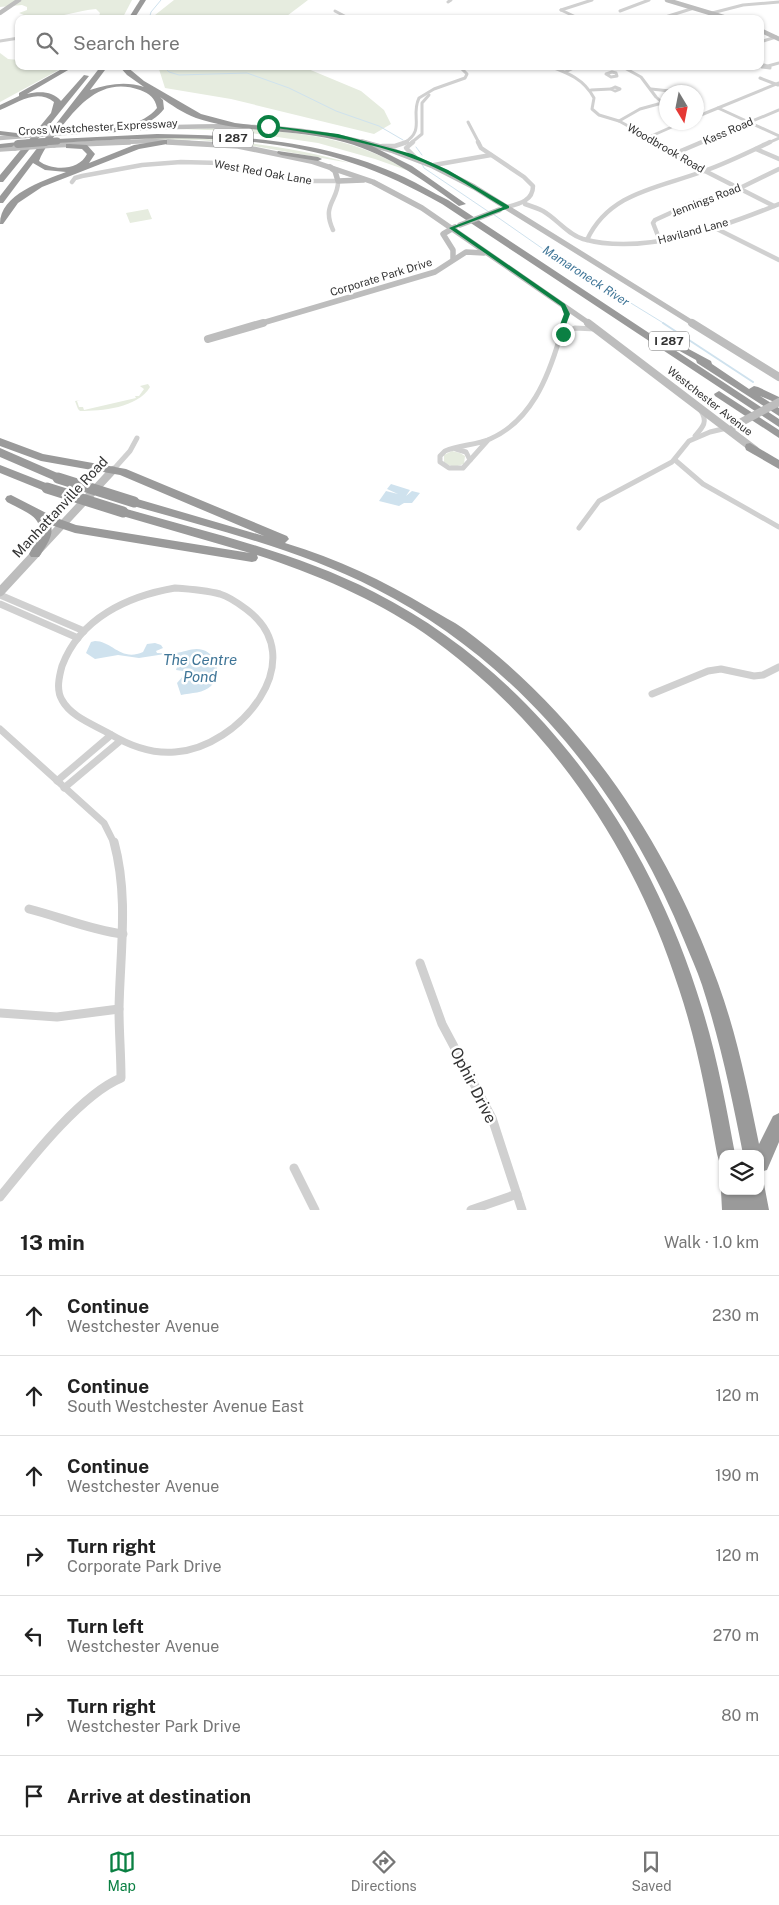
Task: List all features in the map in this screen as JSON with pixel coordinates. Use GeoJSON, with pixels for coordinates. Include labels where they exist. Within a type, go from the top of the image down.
{"type":"FeatureCollection","features":[{"type":"Feature","properties":{"kind":"highway"},"geometry":{"type":"LineString","coordinates":[[134,15],[143,0]]}},
{"type":"Feature","properties":{"kind":"highway"},"geometry":{"type":"LineString","coordinates":[[141,15],[150,0]]}},
{"type":"Feature","properties":{"kind":"highway"},"geometry":{"type":"LineString","coordinates":[[0,106],[65,70]]}},
{"type":"Feature","properties":{"kind":"highway"},"geometry":{"type":"LineString","coordinates":[[0,180],[91,70]]}},
{"type":"Feature","properties":{"kind":"highway"},"geometry":{"type":"LineString","coordinates":[[0,195],[102,70]]}},
{"type":"Feature","properties":{"kind":"highway"},"geometry":{"type":"LineString","coordinates":[[126,70],[191,113],[214,120],[326,135],[370,148],[405,165],[472,212]]}},
{"type":"Feature","properties":{"kind":"highway"},"geometry":{"type":"LineString","coordinates":[[68,113],[90,93],[112,86],[129,85],[144,88],[153,93],[160,101],[161,105],[158,112],[144,122],[128,127],[90,131]]}},
{"type":"Feature","properties":{"kind":"highway"},"geometry":{"type":"LineString","coordinates":[[0,106],[23,97],[36,95],[51,96],[59,103],[48,121]]}},
{"type":"Feature","properties":{"kind":"highway"},"geometry":{"type":"LineString","coordinates":[[196,126],[273,128]]}},
{"type":"Feature","properties":{"kind":"highway","name":"Cross Westchester Expressway"},"geometry":{"type":"LineString","coordinates":[[0,140],[20,142],[132,132],[191,131],[242,134],[298,142],[345,153],[389,168],[430,186],[472,212],[779,413]]}},
{"type":"Feature","properties":{"kind":"highway"},"geometry":{"type":"LineString","coordinates":[[0,133],[20,142]]}},
{"type":"Feature","properties":{"kind":"highway","name":"Cross Westchester Expressway"},"geometry":{"type":"LineString","coordinates":[[59,139],[158,135],[249,139],[327,153],[366,165],[402,180],[449,205],[779,424]]}},
{"type":"Feature","properties":{"kind":"highway"},"geometry":{"type":"LineString","coordinates":[[43,144],[35,162],[47,169],[74,168],[84,163],[90,157],[89,151],[81,146],[59,139]]}},
{"type":"Feature","properties":{"kind":"highway","name":"Cross Westchester Expressway"},"geometry":{"type":"LineString","coordinates":[[1,148],[20,142]]}},
{"type":"Feature","properties":{"kind":"highway"},"geometry":{"type":"LineString","coordinates":[[0,222],[12,203],[33,188],[137,147],[163,142],[225,144]]}},
{"type":"Feature","properties":{"kind":"highway"},"geometry":{"type":"LineString","coordinates":[[281,154],[359,167],[402,180]]}},
{"type":"Feature","properties":{"kind":"highway"},"geometry":{"type":"LineString","coordinates":[[0,173],[19,157]]}},
{"type":"Feature","properties":{"kind":"highway"},"geometry":{"type":"LineString","coordinates":[[0,201],[20,172]]}},
{"type":"Feature","properties":{"kind":"highway"},"geometry":{"type":"LineString","coordinates":[[670,342],[779,401]]}},
{"type":"Feature","properties":{"kind":"highway"},"geometry":{"type":"LineString","coordinates":[[659,344],[725,398],[779,435]]}},
{"type":"Feature","properties":{"kind":"highway"},"geometry":{"type":"LineString","coordinates":[[0,442],[41,457],[131,475],[330,559],[400,612],[434,634],[494,681],[554,743],[602,807],[644,883],[682,972],[701,1034],[725,1150]]}},
{"type":"Feature","properties":{"kind":"highway"},"geometry":{"type":"LineString","coordinates":[[750,446],[779,465]]}},
{"type":"Feature","properties":{"kind":"highway"},"geometry":{"type":"LineString","coordinates":[[0,452],[58,478],[287,548],[363,585],[432,614],[467,638],[506,669],[567,731],[602,774],[624,806],[665,878],[701,960],[730,1053],[751,1150]]}},
{"type":"Feature","properties":{"kind":"highway"},"geometry":{"type":"LineString","coordinates":[[0,469],[47,488],[363,585]]}},
{"type":"Feature","properties":{"kind":"highway"},"geometry":{"type":"LineString","coordinates":[[0,492],[41,519],[46,525],[45,537],[35,554]]}},
{"type":"Feature","properties":{"kind":"highway"},"geometry":{"type":"LineString","coordinates":[[11,499],[48,519],[82,530],[260,560],[363,585]]}},
{"type":"Feature","properties":{"kind":"highway"},"geometry":{"type":"LineString","coordinates":[[764,1154],[779,1122]]}},
{"type":"Feature","properties":{"kind":"highway"},"geometry":{"type":"LineString","coordinates":[[730,1195],[732,1210]]}},
{"type":"Feature","properties":{"kind":"highway"},"geometry":{"type":"LineString","coordinates":[[740,1210],[746,1195]]}},
{"type":"Feature","properties":{"kind":"highway"},"geometry":{"type":"LineString","coordinates":[[757,1195],[759,1210]]}},
{"type":"Feature","properties":{"kind":"main road"},"geometry":{"type":"LineString","coordinates":[[0,12],[19,0]]}},
{"type":"Feature","properties":{"kind":"main road"},"geometry":{"type":"LineString","coordinates":[[667,0],[718,15]]}},
{"type":"Feature","properties":{"kind":"main road"},"geometry":{"type":"LineString","coordinates":[[764,32],[778,38]]}},
{"type":"Feature","properties":{"kind":"main road"},"geometry":{"type":"LineString","coordinates":[[59,139],[90,131],[247,125],[314,131],[380,146],[415,157],[446,171],[507,207],[779,377]]}},
{"type":"Feature","properties":{"kind":"main road","name":"Westchester Avenue"},"geometry":{"type":"LineString","coordinates":[[59,139],[225,144],[281,154],[329,166],[373,182],[422,208],[600,331],[696,404],[730,427],[779,469]]}},
{"type":"Feature","properties":{"kind":"main road"},"geometry":{"type":"LineString","coordinates":[[329,166],[335,171],[338,181],[373,182]]}},
{"type":"Feature","properties":{"kind":"main road"},"geometry":{"type":"LineString","coordinates":[[447,241],[444,233],[451,228],[507,207]]}},
{"type":"Feature","properties":{"kind":"main road"},"geometry":{"type":"LineString","coordinates":[[422,208],[440,223],[441,235],[453,250],[453,258]]}},
{"type":"Feature","properties":{"kind":"main road","name":"Corporate Park Drive"},"geometry":{"type":"LineString","coordinates":[[208,338],[427,274],[447,265],[461,253],[470,251],[489,254]]}},
{"type":"Feature","properties":{"kind":"main road"},"geometry":{"type":"LineString","coordinates":[[730,427],[779,401]]}},
{"type":"Feature","properties":{"kind":"main road","name":"Manhattanville Road"},"geometry":{"type":"LineString","coordinates":[[0,593],[113,470]]}},
{"type":"Feature","properties":{"kind":"street"},"geometry":{"type":"LineString","coordinates":[[574,0],[582,3]]}},
{"type":"Feature","properties":{"kind":"street"},"geometry":{"type":"LineString","coordinates":[[561,10],[592,0]]}},
{"type":"Feature","properties":{"kind":"street"},"geometry":{"type":"LineString","coordinates":[[620,11],[649,0]]}},
{"type":"Feature","properties":{"kind":"street"},"geometry":{"type":"LineString","coordinates":[[767,0],[771,3]]}},
{"type":"Feature","properties":{"kind":"street"},"geometry":{"type":"LineString","coordinates":[[712,13],[739,5],[779,2]]}},
{"type":"Feature","properties":{"kind":"street"},"geometry":{"type":"LineString","coordinates":[[672,15],[694,8]]}},
{"type":"Feature","properties":{"kind":"street"},"geometry":{"type":"LineString","coordinates":[[561,10],[572,15]]}},
{"type":"Feature","properties":{"kind":"street"},"geometry":{"type":"LineString","coordinates":[[335,11],[342,15]]}},
{"type":"Feature","properties":{"kind":"street"},"geometry":{"type":"LineString","coordinates":[[764,41],[778,38]]}},
{"type":"Feature","properties":{"kind":"street"},"geometry":{"type":"LineString","coordinates":[[0,42],[15,39]]}},
{"type":"Feature","properties":{"kind":"street"},"geometry":{"type":"LineString","coordinates":[[768,66],[779,63]]}},
{"type":"Feature","properties":{"kind":"street"},"geometry":{"type":"LineString","coordinates":[[380,146],[400,145],[414,137],[417,131],[417,104],[419,98],[427,92],[465,78],[467,74],[463,70]]}},
{"type":"Feature","properties":{"kind":"street"},"geometry":{"type":"LineString","coordinates":[[415,157],[406,148],[422,134],[423,101],[430,94],[468,79],[472,76],[469,70]]}},
{"type":"Feature","properties":{"kind":"street"},"geometry":{"type":"LineString","coordinates":[[560,70],[583,82],[590,90],[611,89]]}},
{"type":"Feature","properties":{"kind":"street"},"geometry":{"type":"LineString","coordinates":[[565,72],[569,70]]}},
{"type":"Feature","properties":{"kind":"street"},"geometry":{"type":"LineString","coordinates":[[616,73],[626,70]]}},
{"type":"Feature","properties":{"kind":"street"},"geometry":{"type":"LineString","coordinates":[[630,70],[641,77],[659,99]]}},
{"type":"Feature","properties":{"kind":"street"},"geometry":{"type":"LineString","coordinates":[[760,78],[778,84]]}},
{"type":"Feature","properties":{"kind":"street"},"geometry":{"type":"LineString","coordinates":[[704,114],[778,84]]}},
{"type":"Feature","properties":{"kind":"street"},"geometry":{"type":"LineString","coordinates":[[651,89],[659,90]]}},
{"type":"Feature","properties":{"kind":"street","name":"Woodbrook Road"},"geometry":{"type":"LineString","coordinates":[[590,90],[594,98],[592,109],[595,112],[620,121],[705,171],[776,205]]}},
{"type":"Feature","properties":{"kind":"street"},"geometry":{"type":"LineString","coordinates":[[620,121],[640,109],[659,104]]}},
{"type":"Feature","properties":{"kind":"street"},"geometry":{"type":"LineString","coordinates":[[718,108],[779,137]]}},
{"type":"Feature","properties":{"kind":"street","name":"Kass Road"},"geometry":{"type":"LineString","coordinates":[[676,153],[779,110]]}},
{"type":"Feature","properties":{"kind":"street"},"geometry":{"type":"LineString","coordinates":[[468,122],[481,148],[524,177],[533,187],[533,192],[529,198],[507,207]]}},
{"type":"Feature","properties":{"kind":"street"},"geometry":{"type":"LineString","coordinates":[[650,137],[665,130]]}},
{"type":"Feature","properties":{"kind":"street"},"geometry":{"type":"LineString","coordinates":[[587,240],[593,225],[611,206],[657,186],[705,171],[779,137]]}},
{"type":"Feature","properties":{"kind":"street"},"geometry":{"type":"LineString","coordinates":[[756,149],[779,159]]}},
{"type":"Feature","properties":{"kind":"street"},"geometry":{"type":"LineString","coordinates":[[434,165],[491,155]]}},
{"type":"Feature","properties":{"kind":"street"},"geometry":{"type":"LineString","coordinates":[[446,171],[444,166],[491,155]]}},
{"type":"Feature","properties":{"kind":"street","name":"West Red Oak Lane"},"geometry":{"type":"LineString","coordinates":[[72,182],[75,178],[82,176],[142,165],[181,162],[220,163],[307,182],[338,181]]}},
{"type":"Feature","properties":{"kind":"street","name":"Jennings Road"},"geometry":{"type":"LineString","coordinates":[[660,241],[653,223],[655,220],[690,204],[738,188],[779,169]]}},
{"type":"Feature","properties":{"kind":"street"},"geometry":{"type":"LineString","coordinates":[[333,230],[329,222],[330,207],[338,189],[338,181]]}},
{"type":"Feature","properties":{"kind":"street","name":"Haviland Lane"},"geometry":{"type":"LineString","coordinates":[[525,204],[543,211],[568,231],[587,240],[628,243],[660,241],[713,227],[776,205]]}},
{"type":"Feature","properties":{"kind":"street"},"geometry":{"type":"LineString","coordinates":[[713,227],[779,260]]}},
{"type":"Feature","properties":{"kind":"street"},"geometry":{"type":"LineString","coordinates":[[488,440],[445,451],[440,456],[440,462],[452,469],[460,469],[466,466],[488,440],[519,420],[534,404],[567,316],[563,305]]}},
{"type":"Feature","properties":{"kind":"street"},"geometry":{"type":"LineString","coordinates":[[561,335],[575,328],[600,331]]}},
{"type":"Feature","properties":{"kind":"street"},"geometry":{"type":"LineString","coordinates":[[579,528],[599,501],[676,460],[689,441],[705,424],[704,414],[696,404]]}},
{"type":"Feature","properties":{"kind":"street"},"geometry":{"type":"LineString","coordinates":[[689,441],[710,432],[730,427]]}},
{"type":"Feature","properties":{"kind":"street","name":"Manhattanville Road"},"geometry":{"type":"LineString","coordinates":[[113,470],[130,451],[137,438]]}},
{"type":"Feature","properties":{"kind":"street"},"geometry":{"type":"LineString","coordinates":[[455,448],[466,452],[470,460]]}},
{"type":"Feature","properties":{"kind":"street"},"geometry":{"type":"LineString","coordinates":[[676,460],[703,484],[779,526]]}},
{"type":"Feature","properties":{"kind":"street"},"geometry":{"type":"LineString","coordinates":[[168,589],[195,589],[214,592],[243,605],[260,620],[268,635],[273,655],[273,668],[268,686],[259,704],[245,720],[228,734],[207,745],[188,750],[163,752],[140,748],[120,741],[63,703],[59,694],[58,680],[61,667],[78,638],[103,614],[134,597],[168,589]]}},
{"type":"Feature","properties":{"kind":"street"},"geometry":{"type":"LineString","coordinates":[[0,593],[84,631]]}},
{"type":"Feature","properties":{"kind":"street"},"geometry":{"type":"LineString","coordinates":[[0,604],[78,638]]}},
{"type":"Feature","properties":{"kind":"street"},"geometry":{"type":"LineString","coordinates":[[652,694],[708,671],[721,669],[754,676],[763,675],[779,667]]}},
{"type":"Feature","properties":{"kind":"street"},"geometry":{"type":"LineString","coordinates":[[0,729],[88,809],[112,834],[117,849],[122,900],[119,1009],[122,1078],[109,1082],[86,1100],[19,1173],[0,1197]]}},
{"type":"Feature","properties":{"kind":"street"},"geometry":{"type":"LineString","coordinates":[[57,781],[111,735]]}},
{"type":"Feature","properties":{"kind":"street"},"geometry":{"type":"LineString","coordinates":[[64,788],[120,741]]}},
{"type":"Feature","properties":{"kind":"street"},"geometry":{"type":"LineString","coordinates":[[29,909],[50,914],[98,932],[122,934]]}},
{"type":"Feature","properties":{"kind":"street","name":"Ophir Drive"},"geometry":{"type":"LineString","coordinates":[[420,963],[442,1024],[492,1118],[522,1210]]}},
{"type":"Feature","properties":{"kind":"street"},"geometry":{"type":"LineString","coordinates":[[0,1013],[57,1017],[119,1009]]}},
{"type":"Feature","properties":{"kind":"street"},"geometry":{"type":"LineString","coordinates":[[294,1168],[315,1210]]}},
{"type":"Feature","properties":{"kind":"street"},"geometry":{"type":"LineString","coordinates":[[471,1210],[517,1194]]}},
{"type":"Feature","properties":{"kind":"shaded area"},"geometry":{"type":"Polygon","coordinates":[[[0,0],[132,0],[124,15],[99,15],[100,13],[96,9],[62,15],[25,15],[19,13],[27,10],[27,7],[22,5],[0,7],[0,0]]]}},
{"type":"Feature","properties":{"kind":"shaded area"},"geometry":{"type":"Polygon","coordinates":[[[174,0],[308,0],[288,15],[155,15],[174,0]]]}},
{"type":"Feature","properties":{"kind":"shaded area"},"geometry":{"type":"Polygon","coordinates":[[[0,53],[8,59],[15,60],[15,70],[59,70],[0,102],[0,53]]]}},
{"type":"Feature","properties":{"kind":"shaded area"},"geometry":{"type":"Polygon","coordinates":[[[159,70],[311,70],[361,91],[384,110],[391,124],[374,134],[231,99],[165,88],[159,70]]]}},
{"type":"Feature","properties":{"kind":"shaded area"},"geometry":{"type":"Polygon","coordinates":[[[231,128],[279,131],[345,143],[387,159],[409,171],[318,143],[237,131],[179,129],[231,128]]]}},
{"type":"Feature","properties":{"kind":"shaded area"},"geometry":{"type":"Polygon","coordinates":[[[182,137],[266,146],[329,157],[350,163],[242,144],[199,140],[125,139],[182,137]]]}},
{"type":"Feature","properties":{"kind":"shaded area"},"geometry":{"type":"Polygon","coordinates":[[[148,209],[152,219],[130,223],[126,213],[148,209]]]}},
{"type":"Feature","properties":{"kind":"shaded area"},"geometry":{"type":"Polygon","coordinates":[[[148,384],[150,387],[137,400],[118,407],[80,411],[75,401],[81,400],[77,401],[79,407],[83,407],[84,410],[136,398],[135,396],[139,396],[144,389],[140,386],[148,384]]]}},
{"type":"Feature","properties":{"kind":"shaded area"},"geometry":{"type":"Polygon","coordinates":[[[452,451],[465,456],[464,464],[454,467],[444,463],[444,455],[452,451]]]}},
{"type":"Feature","properties":{"kind":"water"},"geometry":{"type":"Polygon","coordinates":[[[391,484],[410,490],[406,496],[412,491],[420,493],[412,503],[404,503],[399,506],[379,501],[386,491],[398,494],[387,489],[391,484]]]}},
{"type":"Feature","properties":{"kind":"water","name":"The Centre Pond"},"geometry":{"type":"Polygon","coordinates":[[[95,641],[129,654],[143,652],[147,644],[155,643],[163,648],[156,651],[157,653],[203,650],[212,656],[215,661],[217,666],[216,676],[211,686],[205,690],[181,695],[177,683],[184,675],[183,671],[176,670],[179,661],[177,658],[165,654],[139,658],[118,655],[95,659],[86,653],[91,642],[95,641]]]}},
{"type":"Feature","properties":{"kind":"waterway","name":"Mamaroneck River"},"geometry":{"type":"LineString","coordinates":[[150,15],[161,0]]}},
{"type":"Feature","properties":{"kind":"waterway","name":"Mamaroneck River"},"geometry":{"type":"LineString","coordinates":[[167,70],[179,75],[247,73],[289,88],[336,111],[379,126],[403,140]]}},
{"type":"Feature","properties":{"kind":"waterway","name":"Mamaroneck River"},"geometry":{"type":"LineString","coordinates":[[416,147],[422,155]]}},
{"type":"Feature","properties":{"kind":"waterway","name":"Mamaroneck River"},"geometry":{"type":"LineString","coordinates":[[422,164],[424,168],[489,212]]}},
{"type":"Feature","properties":{"kind":"waterway","name":"Mamaroneck River"},"geometry":{"type":"LineString","coordinates":[[493,214],[546,251],[665,324]]}},
{"type":"Feature","properties":{"kind":"waterway","name":"Mamaroneck River"},"geometry":{"type":"LineString","coordinates":[[663,323],[753,382]]}},
{"type":"Feature","properties":{"kind":"route"},"geometry":{"type":"LineString","coordinates":[[268,126],[338,135],[384,147],[430,163],[507,207],[451,228],[563,305],[567,314],[561,330],[561,335],[563,334]]}}]}
